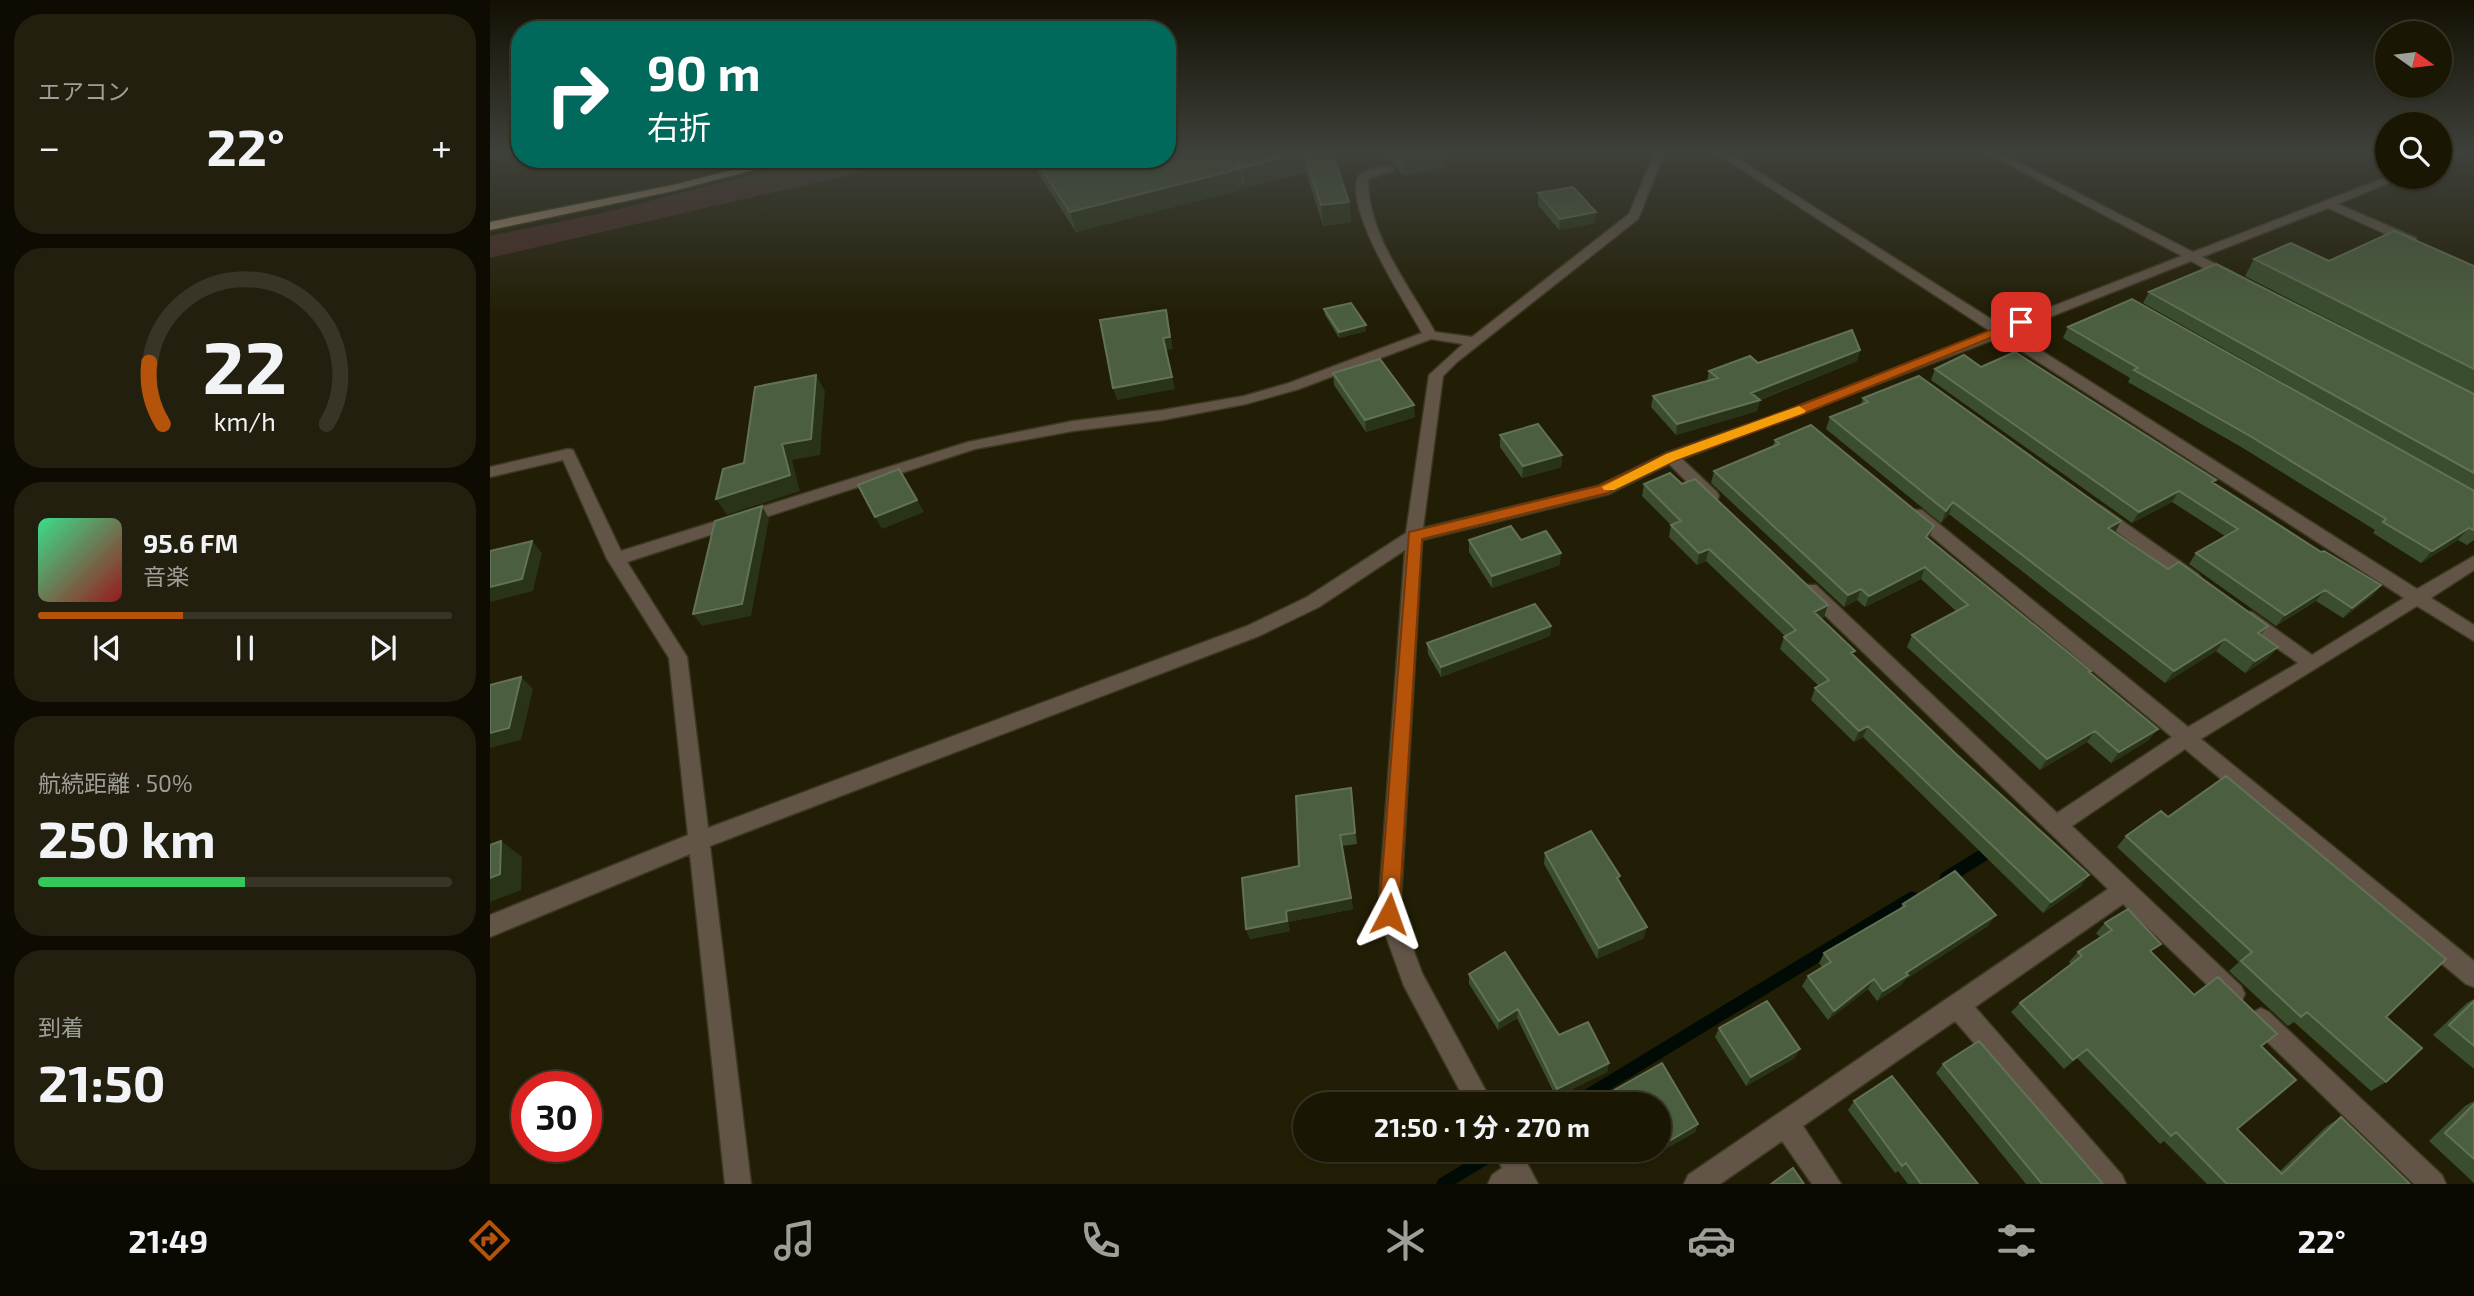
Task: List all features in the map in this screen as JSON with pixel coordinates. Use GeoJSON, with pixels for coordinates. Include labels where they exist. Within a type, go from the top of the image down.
{"type":"FeatureCollection","features":[{"type":"Feature","properties":{"kind":"main road"},"geometry":{"type":"LineString","coordinates":[[490,226],[580,207]]}},
{"type":"Feature","properties":{"kind":"street"},"geometry":{"type":"LineString","coordinates":[[1363,207],[1366,218],[1430,335]]}},
{"type":"Feature","properties":{"kind":"street"},"geometry":{"type":"LineString","coordinates":[[1474,1092],[1412,978],[1389,914],[1414,536],[1432,393],[1436,375],[1474,341],[1634,216],[1638,207]]}},
{"type":"Feature","properties":{"kind":"street"},"geometry":{"type":"LineString","coordinates":[[1807,207],[2474,634]]}},
{"type":"Feature","properties":{"kind":"street"},"geometry":{"type":"LineString","coordinates":[[2097,207],[2241,282]]}},
{"type":"Feature","properties":{"kind":"street"},"geometry":{"type":"LineString","coordinates":[[490,926],[700,840],[1253,631],[1313,602],[1414,536],[1602,490],[1671,457],[1793,413],[1999,330],[2321,207]]}},
{"type":"Feature","properties":{"kind":"street"},"geometry":{"type":"LineString","coordinates":[[2336,207],[2426,247]]}},
{"type":"Feature","properties":{"kind":"street"},"geometry":{"type":"LineString","coordinates":[[2105,290],[2129,303]]}},
{"type":"Feature","properties":{"kind":"street"},"geometry":{"type":"LineString","coordinates":[[616,559],[973,445],[1073,426],[1163,415],[1246,400],[1294,386],[1430,335],[1474,341]]}},
{"type":"Feature","properties":{"kind":"street"},"geometry":{"type":"LineString","coordinates":[[1903,369],[1925,385]]}},
{"type":"Feature","properties":{"kind":"street"},"geometry":{"type":"LineString","coordinates":[[1793,413],[1814,430]]}},
{"type":"Feature","properties":{"kind":"street"},"geometry":{"type":"LineString","coordinates":[[490,472],[568,454],[616,559],[678,657],[738,1184]]}},
{"type":"Feature","properties":{"kind":"street"},"geometry":{"type":"LineString","coordinates":[[1671,457],[1730,514]]}},
{"type":"Feature","properties":{"kind":"street"},"geometry":{"type":"LineString","coordinates":[[1899,501],[2474,976]]}},
{"type":"Feature","properties":{"kind":"street"},"geometry":{"type":"LineString","coordinates":[[2091,505],[2201,584]]}},
{"type":"Feature","properties":{"kind":"street"},"geometry":{"type":"LineString","coordinates":[[2056,825],[2186,738],[2312,664],[2474,562]]}},
{"type":"Feature","properties":{"kind":"street"},"geometry":{"type":"LineString","coordinates":[[1799,580],[2433,1184]]}},
{"type":"Feature","properties":{"kind":"street"},"geometry":{"type":"LineString","coordinates":[[2234,608],[2312,664]]}},
{"type":"Feature","properties":{"kind":"street"},"geometry":{"type":"LineString","coordinates":[[1697,1184],[2125,890]]}},
{"type":"Feature","properties":{"kind":"street"},"geometry":{"type":"LineString","coordinates":[[1958,1006],[2113,1184]]}},
{"type":"Feature","properties":{"kind":"street"},"geometry":{"type":"LineString","coordinates":[[1784,1122],[1828,1184]]}},
{"type":"Feature","properties":{"kind":"street"},"geometry":{"type":"LineString","coordinates":[[1510,1162],[1515,1180]]}},
{"type":"Feature","properties":{"kind":"shaded area"},"geometry":{"type":"Polygon","coordinates":[[[625,207],[709,207],[490,258],[490,236],[625,207]]]}},
{"type":"Feature","properties":{"kind":"building"},"geometry":{"type":"Polygon","coordinates":[[[1067,207],[1089,207],[1070,212],[1067,207]]]}},
{"type":"Feature","properties":{"kind":"building"},"geometry":{"type":"Polygon","coordinates":[[[1550,207],[1592,207],[1596,212],[1560,219],[1550,207]]]}},
{"type":"Feature","properties":{"kind":"building"},"geometry":{"type":"Polygon","coordinates":[[[2394,231],[2474,266],[2474,369],[2254,259],[2291,243],[2329,261],[2394,231]]]}},
{"type":"Feature","properties":{"kind":"building"},"geometry":{"type":"Polygon","coordinates":[[[2216,264],[2474,394],[2474,473],[2149,292],[2216,264]]]}},
{"type":"Feature","properties":{"kind":"building"},"geometry":{"type":"Polygon","coordinates":[[[2132,299],[2474,491],[2474,530],[2469,528],[2432,551],[2383,522],[2386,519],[2250,436],[2134,370],[2138,368],[2068,327],[2132,299]]]}},
{"type":"Feature","properties":{"kind":"building"},"geometry":{"type":"Polygon","coordinates":[[[1351,303],[1366,325],[1339,332],[1324,309],[1351,303]]]}},
{"type":"Feature","properties":{"kind":"building"},"geometry":{"type":"Polygon","coordinates":[[[1166,310],[1170,337],[1163,338],[1172,377],[1113,388],[1100,320],[1166,310]]]}},
{"type":"Feature","properties":{"kind":"building"},"geometry":{"type":"Polygon","coordinates":[[[1852,330],[1860,350],[1751,393],[1760,400],[1677,424],[1653,396],[1718,378],[1709,371],[1750,356],[1758,363],[1852,330]]]}},
{"type":"Feature","properties":{"kind":"building"},"geometry":{"type":"Polygon","coordinates":[[[2015,352],[2216,480],[2212,482],[2321,552],[2324,551],[2381,585],[2352,608],[2325,590],[2285,615],[2196,553],[2238,529],[2179,491],[2139,512],[1935,369],[1964,355],[1981,367],[2015,352]]]}},
{"type":"Feature","properties":{"kind":"building"},"geometry":{"type":"Polygon","coordinates":[[[1380,359],[1414,405],[1365,420],[1333,373],[1380,359]]]}},
{"type":"Feature","properties":{"kind":"building"},"geometry":{"type":"Polygon","coordinates":[[[816,375],[811,439],[782,444],[790,475],[716,499],[723,469],[744,463],[755,387],[816,375]]]}},
{"type":"Feature","properties":{"kind":"building"},"geometry":{"type":"Polygon","coordinates":[[[1919,376],[2121,521],[2108,528],[2168,569],[2179,562],[2268,626],[2258,633],[2278,647],[2255,661],[2225,639],[2174,671],[1953,502],[1946,511],[1830,417],[1868,402],[1863,398],[1919,376]]]}},
{"type":"Feature","properties":{"kind":"building"},"geometry":{"type":"Polygon","coordinates":[[[1538,424],[1562,455],[1523,466],[1500,435],[1538,424]]]}},
{"type":"Feature","properties":{"kind":"building"},"geometry":{"type":"Polygon","coordinates":[[[1811,425],[1934,526],[1926,537],[2158,729],[2119,752],[2095,731],[2047,759],[1912,635],[1968,605],[1925,567],[1869,596],[1861,589],[1848,595],[1714,471],[1779,444],[1775,440],[1811,425]]]}},
{"type":"Feature","properties":{"kind":"building"},"geometry":{"type":"Polygon","coordinates":[[[899,469],[917,500],[875,517],[858,485],[899,469]]]}},
{"type":"Feature","properties":{"kind":"building"},"geometry":{"type":"Polygon","coordinates":[[[1670,473],[1682,484],[1695,479],[1828,605],[1814,612],[1855,651],[1851,653],[1956,754],[2089,875],[2051,902],[1868,726],[1859,731],[1815,688],[1829,680],[1784,637],[1796,630],[1709,549],[1699,553],[1671,525],[1681,521],[1644,484],[1670,473]]]}},
{"type":"Feature","properties":{"kind":"building"},"geometry":{"type":"Polygon","coordinates":[[[762,506],[742,604],[693,614],[715,521],[762,506]]]}},
{"type":"Feature","properties":{"kind":"building"},"geometry":{"type":"Polygon","coordinates":[[[1511,526],[1521,540],[1546,531],[1561,553],[1492,576],[1469,540],[1511,526]]]}},
{"type":"Feature","properties":{"kind":"building"},"geometry":{"type":"Polygon","coordinates":[[[532,541],[522,579],[490,587],[490,551],[532,541]]]}},
{"type":"Feature","properties":{"kind":"building"},"geometry":{"type":"Polygon","coordinates":[[[1535,604],[1551,626],[1441,667],[1427,643],[1535,604]]]}},
{"type":"Feature","properties":{"kind":"building"},"geometry":{"type":"Polygon","coordinates":[[[521,677],[509,728],[490,733],[490,685],[521,677]]]}},
{"type":"Feature","properties":{"kind":"building"},"geometry":{"type":"Polygon","coordinates":[[[2226,776],[2446,959],[2386,1017],[2422,1048],[2386,1082],[2307,1012],[2301,1017],[2241,961],[2252,952],[2126,836],[2161,811],[2168,817],[2226,776]]]}},
{"type":"Feature","properties":{"kind":"building"},"geometry":{"type":"Polygon","coordinates":[[[1351,788],[1355,833],[1340,835],[1351,898],[1286,911],[1287,921],[1246,929],[1242,878],[1299,866],[1296,796],[1351,788]]]}},
{"type":"Feature","properties":{"kind":"building"},"geometry":{"type":"Polygon","coordinates":[[[1591,831],[1620,876],[1617,878],[1647,927],[1599,948],[1545,853],[1591,831]]]}},
{"type":"Feature","properties":{"kind":"building"},"geometry":{"type":"Polygon","coordinates":[[[501,841],[500,874],[490,878],[490,845],[501,841]]]}},
{"type":"Feature","properties":{"kind":"building"},"geometry":{"type":"Polygon","coordinates":[[[1955,871],[1996,915],[1906,973],[1908,975],[1883,991],[1874,979],[1834,1011],[1808,976],[1831,962],[1824,953],[1905,906],[1903,904],[1955,871]]]}},
{"type":"Feature","properties":{"kind":"building"},"geometry":{"type":"Polygon","coordinates":[[[2128,909],[2161,944],[2150,951],[2194,995],[2218,977],[2277,1034],[2261,1046],[2296,1080],[2237,1129],[2282,1174],[2341,1117],[2410,1184],[2227,1184],[2176,1132],[2171,1136],[2087,1049],[2073,1060],[2020,1003],[2082,956],[2078,952],[2112,930],[2105,923],[2128,909]]]}},
{"type":"Feature","properties":{"kind":"building"},"geometry":{"type":"Polygon","coordinates":[[[1505,952],[1559,1035],[1588,1022],[1609,1063],[1557,1089],[1518,1009],[1499,1021],[1469,974],[1505,952]]]}},
{"type":"Feature","properties":{"kind":"building"},"geometry":{"type":"Polygon","coordinates":[[[1767,1001],[1800,1049],[1751,1077],[1719,1028],[1767,1001]]]}},
{"type":"Feature","properties":{"kind":"building"},"geometry":{"type":"Polygon","coordinates":[[[2474,1001],[2474,1046],[2449,1025],[2474,1001]]]}},
{"type":"Feature","properties":{"kind":"building"},"geometry":{"type":"Polygon","coordinates":[[[1979,1041],[2103,1184],[2042,1184],[1943,1064],[1979,1041]]]}},
{"type":"Feature","properties":{"kind":"building"},"geometry":{"type":"Polygon","coordinates":[[[1662,1063],[1698,1124],[1671,1140],[1671,1092],[1611,1092],[1662,1063]]]}},
{"type":"Feature","properties":{"kind":"building"},"geometry":{"type":"Polygon","coordinates":[[[1892,1076],[1978,1184],[1921,1184],[1906,1163],[1902,1166],[1854,1101],[1892,1076]]]}},
{"type":"Feature","properties":{"kind":"building"},"geometry":{"type":"Polygon","coordinates":[[[2474,1104],[2474,1159],[2445,1133],[2474,1104]]]}},
{"type":"Feature","properties":{"kind":"building"},"geometry":{"type":"Polygon","coordinates":[[[1793,1168],[1804,1184],[1771,1184],[1793,1168]]]}},
{"type":"Feature","properties":{"kind":"waterway"},"geometry":{"type":"LineString","coordinates":[[1946,878],[1993,849]]}},
{"type":"Feature","properties":{"kind":"waterway"},"geometry":{"type":"LineString","coordinates":[[1594,1092],[1912,898]]}},
{"type":"Feature","properties":{"kind":"waterway"},"geometry":{"type":"LineString","coordinates":[[1443,1184],[1479,1162]]}},
{"type":"Feature","properties":{"kind":"slow traffic"},"geometry":{"type":"LineString","coordinates":[[1609,487],[1671,457],[1799,411]]}},
{"type":"Feature","properties":{"kind":"route"},"geometry":{"type":"LineString","coordinates":[[1389,914],[1414,536],[1602,490],[1671,457],[1793,413],[2021,322]]}}]}
